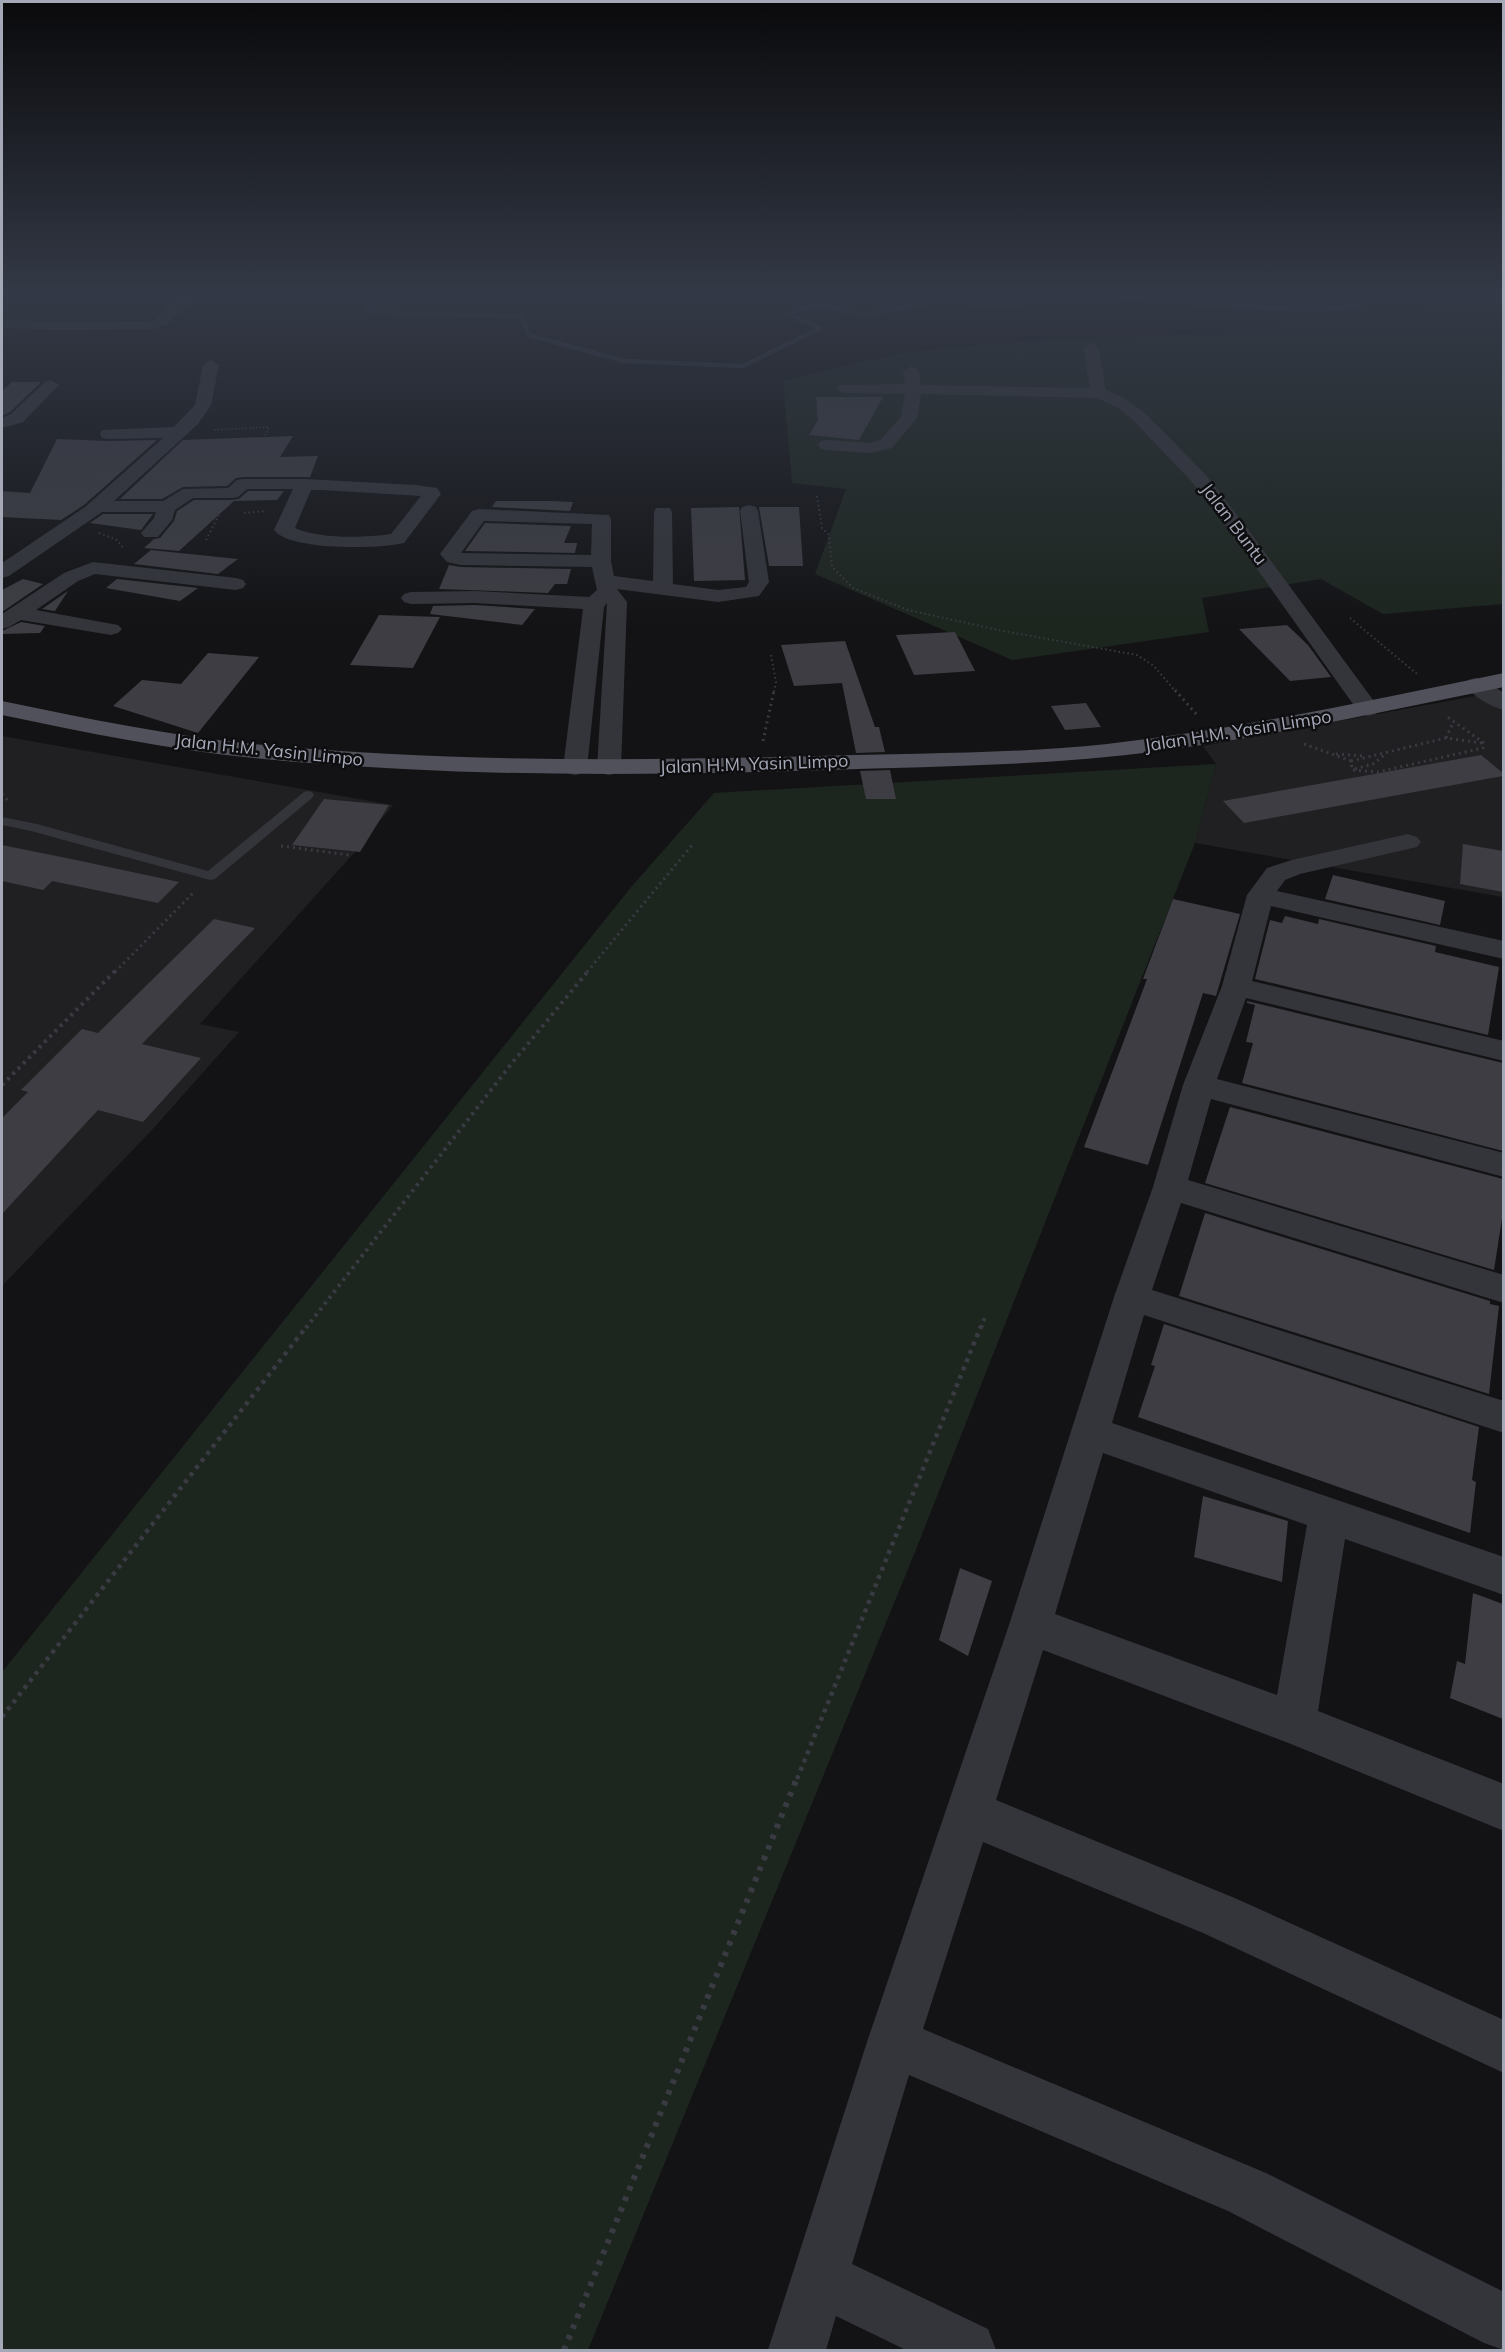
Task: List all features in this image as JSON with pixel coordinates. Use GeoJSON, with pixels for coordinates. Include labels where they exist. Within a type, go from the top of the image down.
{"type":"FeatureCollection","features":[{"type":"Feature","properties":{"kind":"main road","name":"Jalan H.M. Yasin Limpo"},"geometry":{"type":"LineString","coordinates":[[2,708],[87,726],[263,752],[420,765],[609,768],[1064,755],[1148,746],[1261,728],[1368,709],[1503,680]]}},
{"type":"Feature","properties":{"kind":"street"},"geometry":{"type":"LineString","coordinates":[[2,423],[17,418],[30,406]]}},
{"type":"Feature","properties":{"kind":"street"},"geometry":{"type":"LineString","coordinates":[[2,572],[98,506],[152,454],[192,420],[202,406]]}},
{"type":"Feature","properties":{"kind":"street"},"geometry":{"type":"LineString","coordinates":[[826,445],[870,448],[886,444],[909,418],[910,406]]}},
{"type":"Feature","properties":{"kind":"street","name":"Jalan Buntu"},"geometry":{"type":"LineString","coordinates":[[1126,406],[1186,462],[1224,508],[1368,709]]}},
{"type":"Feature","properties":{"kind":"street"},"geometry":{"type":"LineString","coordinates":[[108,434],[177,432]]}},
{"type":"Feature","properties":{"kind":"street"},"geometry":{"type":"LineString","coordinates":[[98,506],[167,507],[189,493],[232,493],[243,484],[305,484],[416,490],[432,494],[399,538],[384,541],[318,540],[297,536],[284,530],[305,484]]}},
{"type":"Feature","properties":{"kind":"street"},"geometry":{"type":"LineString","coordinates":[[151,533],[163,520],[167,507]]}},
{"type":"Feature","properties":{"kind":"street"},"geometry":{"type":"LineString","coordinates":[[411,598],[663,589],[718,596],[752,592],[758,587],[759,582],[749,511]]}},
{"type":"Feature","properties":{"kind":"street"},"geometry":{"type":"LineString","coordinates":[[663,512],[663,589]]}},
{"type":"Feature","properties":{"kind":"street"},"geometry":{"type":"LineString","coordinates":[[575,768],[587,656],[603,592],[602,519],[479,515],[450,554],[453,558],[461,559],[601,561]]}},
{"type":"Feature","properties":{"kind":"street"},"geometry":{"type":"LineString","coordinates":[[10,618],[80,572],[98,567],[236,584]]}},
{"type":"Feature","properties":{"kind":"street"},"geometry":{"type":"LineString","coordinates":[[603,592],[617,602],[609,768]]}},
{"type":"Feature","properties":{"kind":"street"},"geometry":{"type":"LineString","coordinates":[[10,618],[111,629]]}},
{"type":"Feature","properties":{"kind":"street"},"geometry":{"type":"LineString","coordinates":[[1476,685],[1503,703]]}},
{"type":"Feature","properties":{"kind":"street"},"geometry":{"type":"LineString","coordinates":[[797,2350],[893,2042],[1030,1625],[1132,1297],[1170,1187],[1199,1085],[1236,986],[1260,895],[1276,874],[1292,868],[1408,842]]}},
{"type":"Feature","properties":{"kind":"street"},"geometry":{"type":"LineString","coordinates":[[1260,895],[1503,950]]}},
{"type":"Feature","properties":{"kind":"street"},"geometry":{"type":"LineString","coordinates":[[1236,986],[1503,1052]]}},
{"type":"Feature","properties":{"kind":"street"},"geometry":{"type":"LineString","coordinates":[[1199,1085],[1503,1164]]}},
{"type":"Feature","properties":{"kind":"street"},"geometry":{"type":"LineString","coordinates":[[1170,1187],[1503,1289]]}},
{"type":"Feature","properties":{"kind":"street"},"geometry":{"type":"LineString","coordinates":[[1132,1297],[1503,1417]]}},
{"type":"Feature","properties":{"kind":"street"},"geometry":{"type":"LineString","coordinates":[[1091,1432],[1503,1576]]}},
{"type":"Feature","properties":{"kind":"street"},"geometry":{"type":"LineString","coordinates":[[1294,1723],[1329,1515]]}},
{"type":"Feature","properties":{"kind":"street"},"geometry":{"type":"LineString","coordinates":[[1030,1625],[1294,1723],[1503,1808]]}},
{"type":"Feature","properties":{"kind":"street"},"geometry":{"type":"LineString","coordinates":[[968,1812],[1220,1916],[1503,2047]]}},
{"type":"Feature","properties":{"kind":"street"},"geometry":{"type":"LineString","coordinates":[[893,2042],[1247,2192],[1503,2323]]}},
{"type":"Feature","properties":{"kind":"street"},"geometry":{"type":"LineString","coordinates":[[820,2278],[967,2350]]}},
{"type":"Feature","properties":{"kind":"lane"},"geometry":{"type":"LineString","coordinates":[[2,821],[33,827],[210,876],[254,842],[308,795]]}},
{"type":"Feature","properties":{"kind":"path"},"geometry":{"type":"LineString","coordinates":[[177,432],[269,427],[243,484]]}},
{"type":"Feature","properties":{"kind":"path"},"geometry":{"type":"LineString","coordinates":[[152,454],[256,455]]}},
{"type":"Feature","properties":{"kind":"path"},"geometry":{"type":"LineString","coordinates":[[53,475],[124,481]]}},
{"type":"Feature","properties":{"kind":"path"},"geometry":{"type":"LineString","coordinates":[[818,496],[822,528],[829,535],[832,567],[853,588],[908,610],[1004,631],[1137,655],[1154,666],[1215,735]]}},
{"type":"Feature","properties":{"kind":"path"},"geometry":{"type":"LineString","coordinates":[[69,527],[92,530],[117,540],[125,548],[111,569]]}},
{"type":"Feature","properties":{"kind":"path"},"geometry":{"type":"LineString","coordinates":[[1350,618],[1434,694],[1453,723],[1484,743]]}},
{"type":"Feature","properties":{"kind":"path"},"geometry":{"type":"LineString","coordinates":[[762,763],[764,732],[776,682],[771,655]]}},
{"type":"Feature","properties":{"kind":"path"},"geometry":{"type":"LineString","coordinates":[[1446,738],[1453,723]]}},
{"type":"Feature","properties":{"kind":"path"},"geometry":{"type":"LineString","coordinates":[[1261,728],[1351,761],[1446,738],[1484,743]]}},
{"type":"Feature","properties":{"kind":"path"},"geometry":{"type":"LineString","coordinates":[[1352,770],[1378,772],[1483,748],[1484,743]]}},
{"type":"Feature","properties":{"kind":"path"},"geometry":{"type":"LineString","coordinates":[[1352,770],[1373,764],[1390,752]]}},
{"type":"Feature","properties":{"kind":"path"},"geometry":{"type":"LineString","coordinates":[[1330,754],[1370,757]]}},
{"type":"Feature","properties":{"kind":"path"},"geometry":{"type":"LineString","coordinates":[[1351,761],[1352,770]]}},
{"type":"Feature","properties":{"kind":"path"},"geometry":{"type":"LineString","coordinates":[[254,842],[349,855]]}},
{"type":"Feature","properties":{"kind":"path"},"geometry":{"type":"LineString","coordinates":[[2,1717],[497,1081],[693,844]]}},
{"type":"Feature","properties":{"kind":"path"},"geometry":{"type":"LineString","coordinates":[[2,1085],[210,876]]}},
{"type":"Feature","properties":{"kind":"path"},"geometry":{"type":"LineString","coordinates":[[564,2350],[985,1317]]}},
{"type":"Feature","properties":{"kind":"shaded area"},"geometry":{"type":"Polygon","coordinates":[[[785,406],[1503,406],[1503,604],[1383,614],[1321,579],[1202,598],[1209,632],[1012,660],[815,574],[846,489],[792,483],[785,406]]]}},
{"type":"Feature","properties":{"kind":"shaded area"},"geometry":{"type":"Polygon","coordinates":[[[1503,691],[1503,897],[1195,843],[1216,764],[1203,746],[1503,691]]]}},
{"type":"Feature","properties":{"kind":"shaded area"},"geometry":{"type":"Polygon","coordinates":[[[2,736],[393,805],[354,853],[200,1024],[239,1032],[151,1131],[2,1286],[2,736]]]}},
{"type":"Feature","properties":{"kind":"shaded area"},"geometry":{"type":"Polygon","coordinates":[[[1216,764],[1195,843],[915,1552],[588,2350],[2,2350],[2,1672],[632,886],[714,793],[1216,764]]]}},
{"type":"Feature","properties":{"kind":"building"},"geometry":{"type":"Polygon","coordinates":[[[2,406],[16,406],[10,412],[2,416],[2,406]]]}},
{"type":"Feature","properties":{"kind":"building"},"geometry":{"type":"Polygon","coordinates":[[[817,406],[878,406],[859,440],[809,435],[818,420],[817,406]]]}},
{"type":"Feature","properties":{"kind":"building"},"geometry":{"type":"Polygon","coordinates":[[[293,436],[280,457],[318,456],[310,477],[243,477],[236,478],[227,486],[183,487],[162,499],[120,499],[183,440],[293,436]]]}},
{"type":"Feature","properties":{"kind":"building"},"geometry":{"type":"Polygon","coordinates":[[[57,439],[157,440],[84,505],[61,520],[2,517],[2,491],[30,493],[57,439]]]}},
{"type":"Feature","properties":{"kind":"building"},"geometry":{"type":"Polygon","coordinates":[[[248,491],[284,491],[277,500],[234,501],[179,551],[144,548],[154,539],[160,538],[174,521],[177,511],[194,500],[239,499],[248,491]]]}},
{"type":"Feature","properties":{"kind":"building"},"geometry":{"type":"Polygon","coordinates":[[[496,501],[573,502],[570,511],[492,507],[496,501]]]}},
{"type":"Feature","properties":{"kind":"building"},"geometry":{"type":"Polygon","coordinates":[[[739,507],[745,580],[694,581],[691,508],[739,507]]]}},
{"type":"Feature","properties":{"kind":"building"},"geometry":{"type":"Polygon","coordinates":[[[759,507],[799,507],[803,566],[769,566],[759,507]]]}},
{"type":"Feature","properties":{"kind":"building"},"geometry":{"type":"Polygon","coordinates":[[[103,514],[153,514],[141,530],[90,523],[103,514]]]}},
{"type":"Feature","properties":{"kind":"building"},"geometry":{"type":"Polygon","coordinates":[[[485,523],[571,526],[564,543],[577,543],[575,553],[465,551],[485,523]]]}},
{"type":"Feature","properties":{"kind":"building"},"geometry":{"type":"Polygon","coordinates":[[[151,550],[238,559],[218,574],[134,564],[151,550]]]}},
{"type":"Feature","properties":{"kind":"building"},"geometry":{"type":"Polygon","coordinates":[[[449,565],[571,569],[567,584],[555,584],[548,593],[439,589],[449,565]]]}},
{"type":"Feature","properties":{"kind":"building"},"geometry":{"type":"Polygon","coordinates":[[[23,579],[43,584],[2,612],[2,590],[23,579]]]}},
{"type":"Feature","properties":{"kind":"building"},"geometry":{"type":"Polygon","coordinates":[[[117,579],[198,588],[180,601],[106,588],[117,579]]]}},
{"type":"Feature","properties":{"kind":"building"},"geometry":{"type":"Polygon","coordinates":[[[68,591],[55,611],[42,609],[68,591]]]}},
{"type":"Feature","properties":{"kind":"building"},"geometry":{"type":"Polygon","coordinates":[[[475,605],[535,609],[522,625],[430,614],[433,606],[475,605]]]}},
{"type":"Feature","properties":{"kind":"building"},"geometry":{"type":"Polygon","coordinates":[[[379,615],[440,617],[413,668],[350,665],[379,615]]]}},
{"type":"Feature","properties":{"kind":"building"},"geometry":{"type":"Polygon","coordinates":[[[21,622],[45,626],[40,633],[2,634],[2,631],[21,622]]]}},
{"type":"Feature","properties":{"kind":"building"},"geometry":{"type":"Polygon","coordinates":[[[1287,625],[1308,645],[1331,677],[1290,681],[1239,629],[1287,625]]]}},
{"type":"Feature","properties":{"kind":"building"},"geometry":{"type":"Polygon","coordinates":[[[955,632],[975,671],[914,675],[896,635],[955,632]]]}},
{"type":"Feature","properties":{"kind":"building"},"geometry":{"type":"Polygon","coordinates":[[[845,641],[875,727],[879,727],[885,752],[856,753],[842,683],[794,686],[781,645],[845,641]]]}},
{"type":"Feature","properties":{"kind":"building"},"geometry":{"type":"Polygon","coordinates":[[[208,653],[259,657],[198,733],[113,706],[142,680],[181,684],[208,653]]]}},
{"type":"Feature","properties":{"kind":"building"},"geometry":{"type":"Polygon","coordinates":[[[1086,703],[1101,727],[1065,730],[1051,706],[1086,703]]]}},
{"type":"Feature","properties":{"kind":"building"},"geometry":{"type":"Polygon","coordinates":[[[1481,755],[1503,773],[1503,776],[1244,823],[1223,801],[1481,755]]]}},
{"type":"Feature","properties":{"kind":"building"},"geometry":{"type":"Polygon","coordinates":[[[890,770],[896,799],[866,799],[860,771],[890,770]]]}},
{"type":"Feature","properties":{"kind":"building"},"geometry":{"type":"Polygon","coordinates":[[[324,799],[389,805],[360,852],[292,845],[324,799]]]}},
{"type":"Feature","properties":{"kind":"building"},"geometry":{"type":"Polygon","coordinates":[[[1463,844],[1503,851],[1503,892],[1460,884],[1463,844]]]}},
{"type":"Feature","properties":{"kind":"building"},"geometry":{"type":"Polygon","coordinates":[[[2,845],[179,882],[158,903],[52,881],[43,890],[2,881],[2,845]]]}},
{"type":"Feature","properties":{"kind":"building"},"geometry":{"type":"Polygon","coordinates":[[[1333,875],[1445,901],[1440,925],[1325,899],[1333,875]]]}},
{"type":"Feature","properties":{"kind":"building"},"geometry":{"type":"Polygon","coordinates":[[[1173,899],[1240,914],[1216,996],[1203,993],[1148,1165],[1084,1147],[1147,979],[1143,979],[1173,899]]]}},
{"type":"Feature","properties":{"kind":"building"},"geometry":{"type":"Polygon","coordinates":[[[1285,916],[1318,924],[1319,919],[1436,946],[1435,952],[1499,967],[1488,1035],[1255,979],[1270,920],[1282,923],[1285,916]]]}},
{"type":"Feature","properties":{"kind":"building"},"geometry":{"type":"Polygon","coordinates":[[[214,919],[255,928],[142,1044],[201,1058],[143,1122],[98,1110],[2,1214],[2,1118],[28,1092],[21,1090],[82,1029],[98,1033],[214,919]]]}},
{"type":"Feature","properties":{"kind":"building"},"geometry":{"type":"Polygon","coordinates":[[[1247,1001],[1503,1063],[1503,1151],[1242,1083],[1253,1043],[1246,1042],[1255,1005],[1247,1001]]]}},
{"type":"Feature","properties":{"kind":"building"},"geometry":{"type":"Polygon","coordinates":[[[1230,1107],[1503,1179],[1503,1212],[1494,1270],[1205,1183],[1230,1107]]]}},
{"type":"Feature","properties":{"kind":"building"},"geometry":{"type":"Polygon","coordinates":[[[1205,1213],[1490,1301],[1490,1304],[1499,1306],[1489,1394],[1179,1296],[1205,1213]]]}},
{"type":"Feature","properties":{"kind":"building"},"geometry":{"type":"Polygon","coordinates":[[[1164,1324],[1479,1427],[1472,1480],[1476,1482],[1470,1533],[1138,1417],[1155,1366],[1151,1365],[1164,1324]]]}},
{"type":"Feature","properties":{"kind":"building"},"geometry":{"type":"Polygon","coordinates":[[[1203,1496],[1288,1521],[1282,1582],[1194,1557],[1203,1496]]]}},
{"type":"Feature","properties":{"kind":"building"},"geometry":{"type":"Polygon","coordinates":[[[960,1568],[992,1581],[968,1656],[939,1640],[960,1568]]]}},
{"type":"Feature","properties":{"kind":"building"},"geometry":{"type":"Polygon","coordinates":[[[1473,1593],[1503,1604],[1503,1719],[1450,1698],[1457,1661],[1465,1664],[1473,1593]]]}}]}
